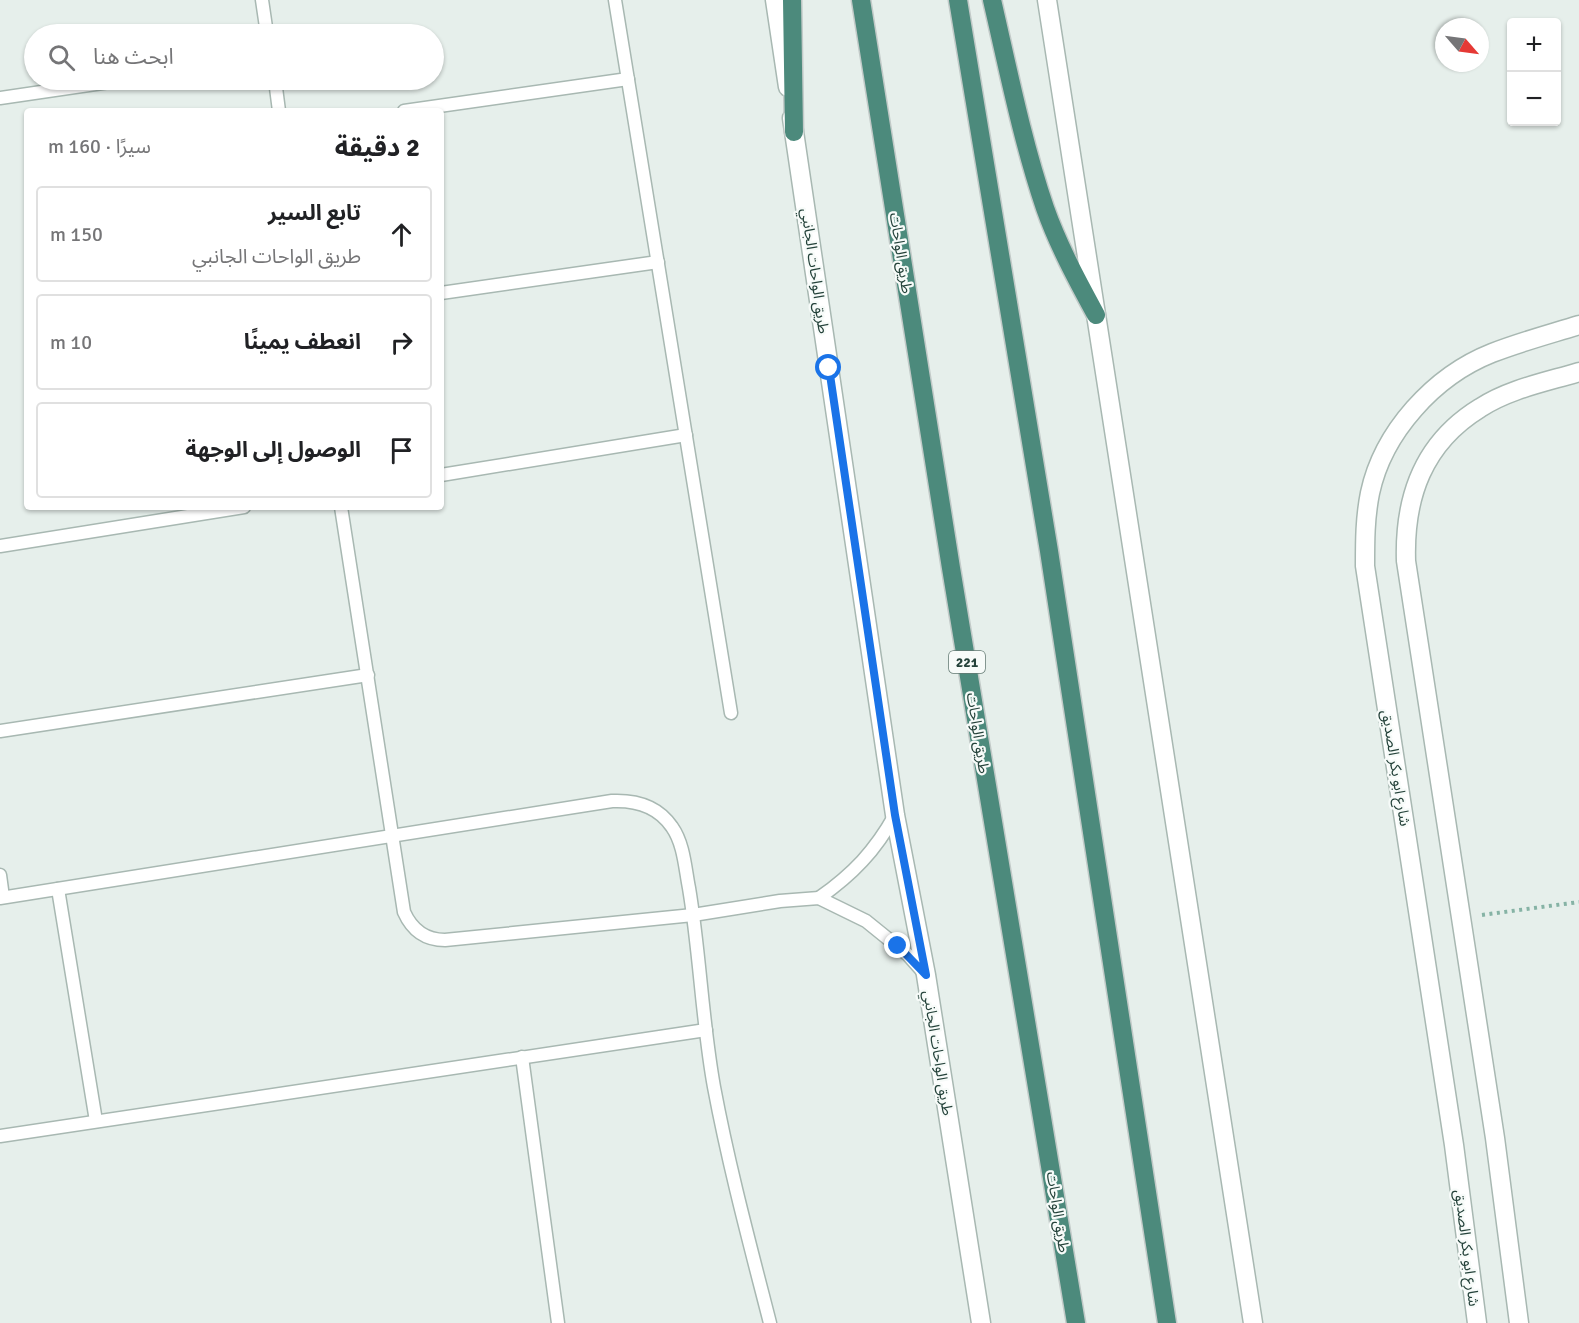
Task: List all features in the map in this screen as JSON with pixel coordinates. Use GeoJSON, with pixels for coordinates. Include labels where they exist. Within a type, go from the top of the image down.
{"type":"FeatureCollection","features":[{"type":"Feature","properties":{"kind":"highway"},"geometry":{"type":"LineString","coordinates":[[792,0],[794,132]]}},
{"type":"Feature","properties":{"kind":"highway","name":"طريق الواحات"},"geometry":{"type":"LineString","coordinates":[[861,0],[951,568],[1076,1323]]}},
{"type":"Feature","properties":{"kind":"highway"},"geometry":{"type":"LineString","coordinates":[[958,0],[1048,551],[1167,1323]]}},
{"type":"Feature","properties":{"kind":"highway"},"geometry":{"type":"LineString","coordinates":[[992,0],[1026,144],[1046,210],[1065,255],[1096,315]]}},
{"type":"Feature","properties":{"kind":"street","name":"طريق الواحات الجانبي"},"geometry":{"type":"LineString","coordinates":[[775,0],[895,815],[926,975],[981,1323]]}},
{"type":"Feature","properties":{"kind":"street"},"geometry":{"type":"LineString","coordinates":[[1047,0],[1253,1323]]}},
{"type":"Feature","properties":{"kind":"street","name":"شارع ابو بكر الصديق"},"geometry":{"type":"LineString","coordinates":[[1477,1323],[1454,1145],[1365,566],[1364,528],[1370,491],[1383,456],[1403,423],[1427,394],[1457,371],[1491,354],[1579,325]]}},
{"type":"Feature","properties":{"kind":"street"},"geometry":{"type":"LineString","coordinates":[[1519,1323],[1495,1138],[1407,561],[1406,531],[1410,501],[1420,473],[1436,447],[1456,425],[1480,407],[1507,394],[1579,372]]}},
{"type":"Feature","properties":{"kind":"lane"},"geometry":{"type":"LineString","coordinates":[[262,0],[266,24]]}},
{"type":"Feature","properties":{"kind":"lane"},"geometry":{"type":"LineString","coordinates":[[615,0],[731,713]]}},
{"type":"Feature","properties":{"kind":"lane"},"geometry":{"type":"LineString","coordinates":[[425,108],[628,79]]}},
{"type":"Feature","properties":{"kind":"lane"},"geometry":{"type":"LineString","coordinates":[[0,98],[55,90]]}},
{"type":"Feature","properties":{"kind":"lane"},"geometry":{"type":"LineString","coordinates":[[276,90],[279,108]]}},
{"type":"Feature","properties":{"kind":"lane"},"geometry":{"type":"LineString","coordinates":[[444,293],[658,262]]}},
{"type":"Feature","properties":{"kind":"lane"},"geometry":{"type":"LineString","coordinates":[[444,475],[686,435]]}},
{"type":"Feature","properties":{"kind":"lane"},"geometry":{"type":"LineString","coordinates":[[0,546],[225,510]]}},
{"type":"Feature","properties":{"kind":"lane"},"geometry":{"type":"LineString","coordinates":[[341,510],[404,912],[413,928],[420,934],[436,940],[693,915],[780,901],[819,898],[843,908],[874,927],[908,955],[926,975]]}},
{"type":"Feature","properties":{"kind":"lane"},"geometry":{"type":"LineString","coordinates":[[0,731],[368,675]]}},
{"type":"Feature","properties":{"kind":"lane"},"geometry":{"type":"LineString","coordinates":[[0,875],[2,898],[612,801],[639,803],[652,809],[672,826],[682,851],[693,915],[714,1085],[727,1155],[770,1323]]}},
{"type":"Feature","properties":{"kind":"lane"},"geometry":{"type":"LineString","coordinates":[[819,898],[842,882],[863,862],[881,840],[895,815]]}},
{"type":"Feature","properties":{"kind":"lane"},"geometry":{"type":"LineString","coordinates":[[58,889],[96,1121]]}},
{"type":"Feature","properties":{"kind":"lane"},"geometry":{"type":"LineString","coordinates":[[0,1136],[706,1030]]}},
{"type":"Feature","properties":{"kind":"lane"},"geometry":{"type":"LineString","coordinates":[[522,1058],[558,1323]]}},
{"type":"Feature","properties":{"kind":"path"},"geometry":{"type":"LineString","coordinates":[[1461,918],[1579,902]]}},
{"type":"Feature","properties":{"kind":"route"},"geometry":{"type":"LineString","coordinates":[[829,368],[895,815],[926,975],[898,946]]}}]}
